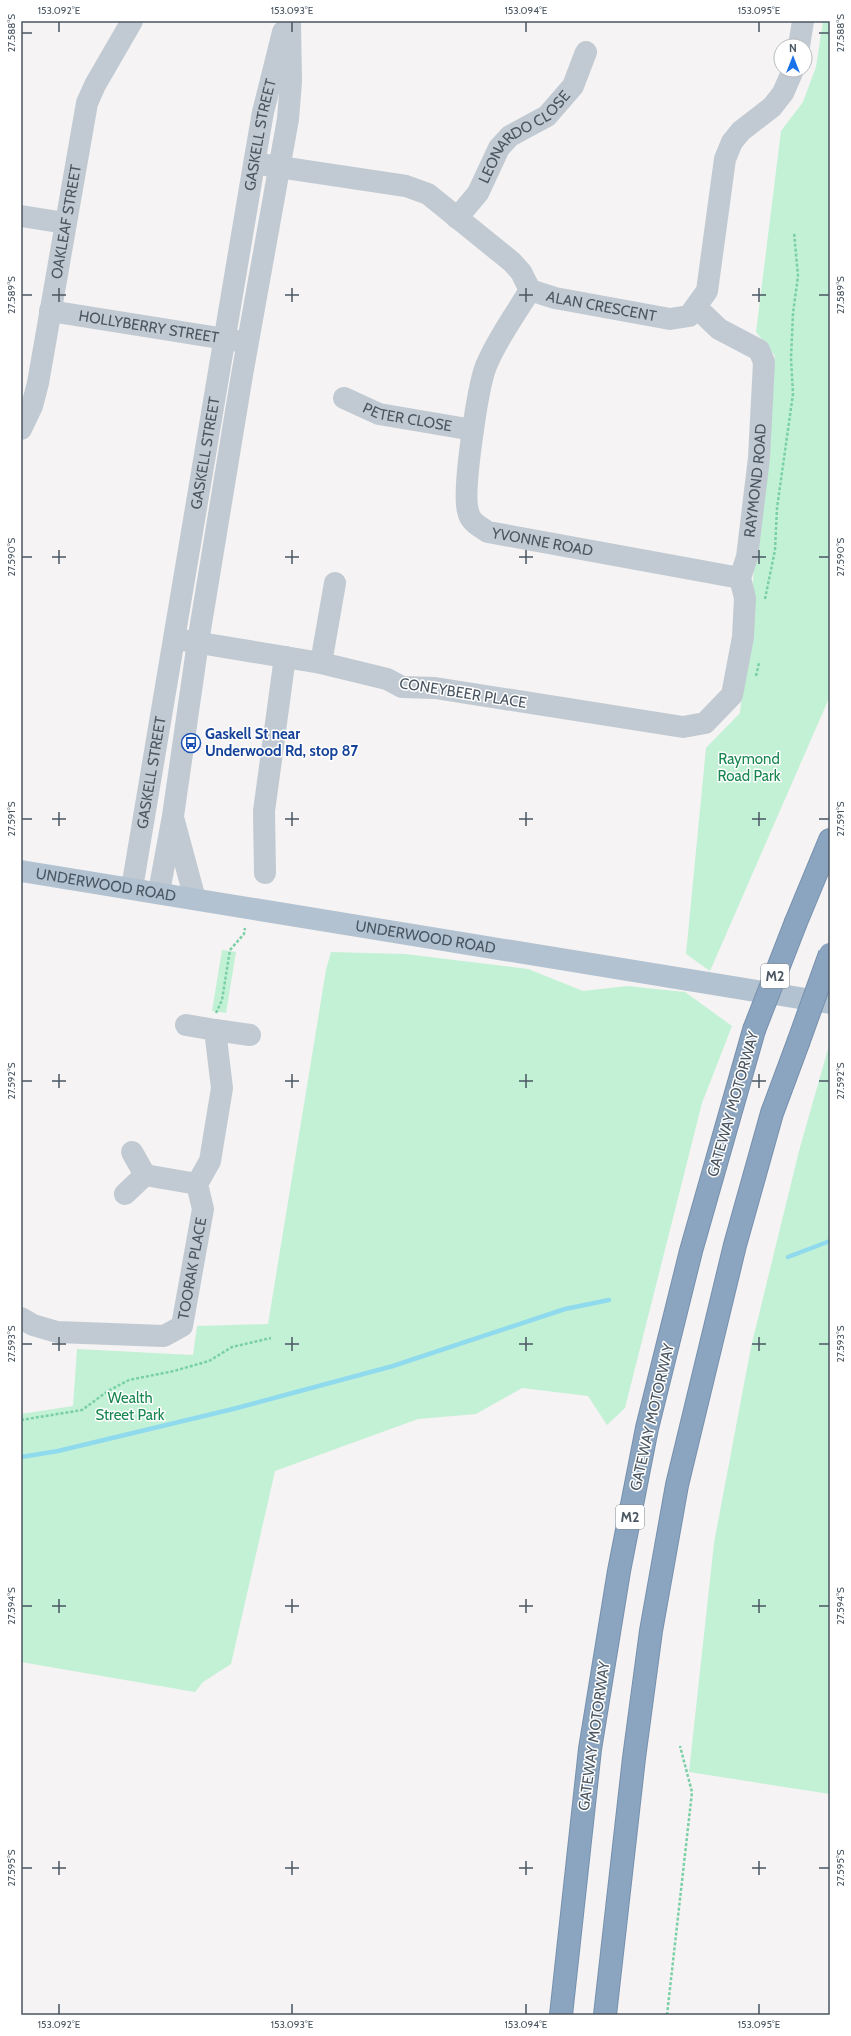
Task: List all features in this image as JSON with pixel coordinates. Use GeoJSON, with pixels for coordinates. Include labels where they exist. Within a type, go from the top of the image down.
{"type":"FeatureCollection","features":[{"type":"Feature","properties":{"kind":"highway","name":"GATEWAY MOTORWAY"},"geometry":{"type":"LineString","coordinates":[[561,2015],[590,1749],[619,1571],[647,1428],[691,1251],[754,1030],[830,840]]}},
{"type":"Feature","properties":{"kind":"highway"},"geometry":{"type":"LineString","coordinates":[[605,2015],[634,1758],[651,1631],[677,1485],[735,1245],[772,1114],[830,954]]}},
{"type":"Feature","properties":{"kind":"main road","name":"UNDERWOOD ROAD"},"geometry":{"type":"LineString","coordinates":[[21,871],[159,892],[830,1003]]}},
{"type":"Feature","properties":{"kind":"street","name":"OAKLEAF STREET"},"geometry":{"type":"LineString","coordinates":[[21,430],[32,406],[38,383],[86,103],[132,21]]}},
{"type":"Feature","properties":{"kind":"street","name":"GASKELL STREET"},"geometry":{"type":"LineString","coordinates":[[132,888],[176,638],[263,112],[286,21]]}},
{"type":"Feature","properties":{"kind":"street","name":"GASKELL STREET"},"geometry":{"type":"LineString","coordinates":[[159,892],[173,816],[198,642],[247,343],[288,119],[291,82],[290,21]]}},
{"type":"Feature","properties":{"kind":"street"},"geometry":{"type":"LineString","coordinates":[[800,38],[803,21]]}},
{"type":"Feature","properties":{"kind":"street","name":"LEONARDO CLOSE"},"geometry":{"type":"LineString","coordinates":[[457,218],[478,193],[499,148],[510,136],[547,116],[573,86],[586,52]]}},
{"type":"Feature","properties":{"kind":"street","name":"ALAN CRESCENT"},"geometry":{"type":"LineString","coordinates":[[254,164],[406,186],[428,194],[512,262],[521,272],[530,290],[554,298],[670,319],[690,316],[707,291],[725,159],[732,142],[741,131],[772,107],[783,93],[790,78]]}},
{"type":"Feature","properties":{"kind":"street"},"geometry":{"type":"LineString","coordinates":[[21,216],[65,223]]}},
{"type":"Feature","properties":{"kind":"street","name":"YVONNE ROAD"},"geometry":{"type":"LineString","coordinates":[[530,290],[496,344],[485,368],[473,430],[466,499],[468,512],[474,523],[488,532],[740,578]]}},
{"type":"Feature","properties":{"kind":"street","name":"RAYMOND ROAD"},"geometry":{"type":"LineString","coordinates":[[696,307],[719,329],[759,350],[764,362],[759,458],[747,557],[740,578]]}},
{"type":"Feature","properties":{"kind":"street","name":"HOLLYBERRY STREET"},"geometry":{"type":"LineString","coordinates":[[50,312],[247,343]]}},
{"type":"Feature","properties":{"kind":"street","name":"PETER CLOSE"},"geometry":{"type":"LineString","coordinates":[[344,398],[379,414],[473,430]]}},
{"type":"Feature","properties":{"kind":"street","name":"CONEYBEER PLACE"},"geometry":{"type":"LineString","coordinates":[[176,638],[321,663],[387,679],[402,686],[435,688],[683,727],[705,723],[732,695],[743,637],[745,598],[740,578]]}},
{"type":"Feature","properties":{"kind":"street"},"geometry":{"type":"LineString","coordinates":[[321,663],[334,583]]}},
{"type":"Feature","properties":{"kind":"street"},"geometry":{"type":"LineString","coordinates":[[265,873],[264,811],[286,657]]}},
{"type":"Feature","properties":{"kind":"street","name":"GASKELL STREET"},"geometry":{"type":"LineString","coordinates":[[173,816],[195,898]]}},
{"type":"Feature","properties":{"kind":"street"},"geometry":{"type":"LineString","coordinates":[[186,1025],[250,1035]]}},
{"type":"Feature","properties":{"kind":"street"},"geometry":{"type":"LineString","coordinates":[[145,1175],[197,1184],[210,1161],[222,1088],[215,1030]]}},
{"type":"Feature","properties":{"kind":"street"},"geometry":{"type":"LineString","coordinates":[[132,1152],[145,1175]]}},
{"type":"Feature","properties":{"kind":"street"},"geometry":{"type":"LineString","coordinates":[[125,1194],[145,1175]]}},
{"type":"Feature","properties":{"kind":"street","name":"TOORAK PLACE"},"geometry":{"type":"LineString","coordinates":[[21,1318],[33,1325],[64,1333],[164,1336],[182,1326],[203,1209],[197,1184]]}},
{"type":"Feature","properties":{"kind":"path"},"geometry":{"type":"LineString","coordinates":[[765,601],[775,550],[777,508],[793,394],[791,358],[793,313],[798,276],[798,259],[794,232]]}},
{"type":"Feature","properties":{"kind":"path"},"geometry":{"type":"LineString","coordinates":[[754,682],[760,657]]}},
{"type":"Feature","properties":{"kind":"path"},"geometry":{"type":"LineString","coordinates":[[215,1030],[216,1010],[222,1000],[230,950],[244,934],[245,928]]}},
{"type":"Feature","properties":{"kind":"path"},"geometry":{"type":"LineString","coordinates":[[21,1420],[82,1410],[108,1390],[129,1380],[174,1371],[209,1361],[232,1347],[271,1338]]}},
{"type":"Feature","properties":{"kind":"path"},"geometry":{"type":"LineString","coordinates":[[667,2015],[692,1792],[680,1746]]}},
{"type":"Feature","properties":{"kind":"green space","name":"Raymond Road Park"},"geometry":{"type":"Polygon","coordinates":[[[823,21],[830,21],[830,696],[710,971],[686,954],[706,748],[740,713],[775,356],[756,332],[781,131],[803,102],[816,67],[823,21]]]}},
{"type":"Feature","properties":{"kind":"green space"},"geometry":{"type":"Polygon","coordinates":[[[222,950],[236,952],[226,1013],[212,1011],[222,950]]]}},
{"type":"Feature","properties":{"kind":"green space","name":"Wealth Street Park"},"geometry":{"type":"Polygon","coordinates":[[[331,952],[405,954],[528,969],[583,991],[627,986],[685,992],[732,1026],[702,1103],[625,1408],[607,1425],[588,1396],[522,1388],[476,1414],[418,1419],[275,1471],[231,1664],[203,1682],[195,1692],[21,1662],[21,1414],[73,1406],[77,1349],[193,1355],[197,1326],[268,1324],[326,970],[331,952]]]}},
{"type":"Feature","properties":{"kind":"green space"},"geometry":{"type":"Polygon","coordinates":[[[830,1042],[830,1794],[689,1772],[714,1543],[751,1347],[799,1151],[830,1042]]]}},
{"type":"Feature","properties":{"kind":"waterway"},"geometry":{"type":"LineString","coordinates":[[788,1257],[830,1241]]}},
{"type":"Feature","properties":{"kind":"waterway"},"geometry":{"type":"LineString","coordinates":[[21,1457],[58,1451],[233,1409],[393,1366],[565,1309],[609,1300]]}},
{"type":"Feature","properties":{"kind":"place","name":"Gaskell St near Underwood Rd, stop 87"},"geometry":{"type":"Point","coordinates":[191,743]}}]}
